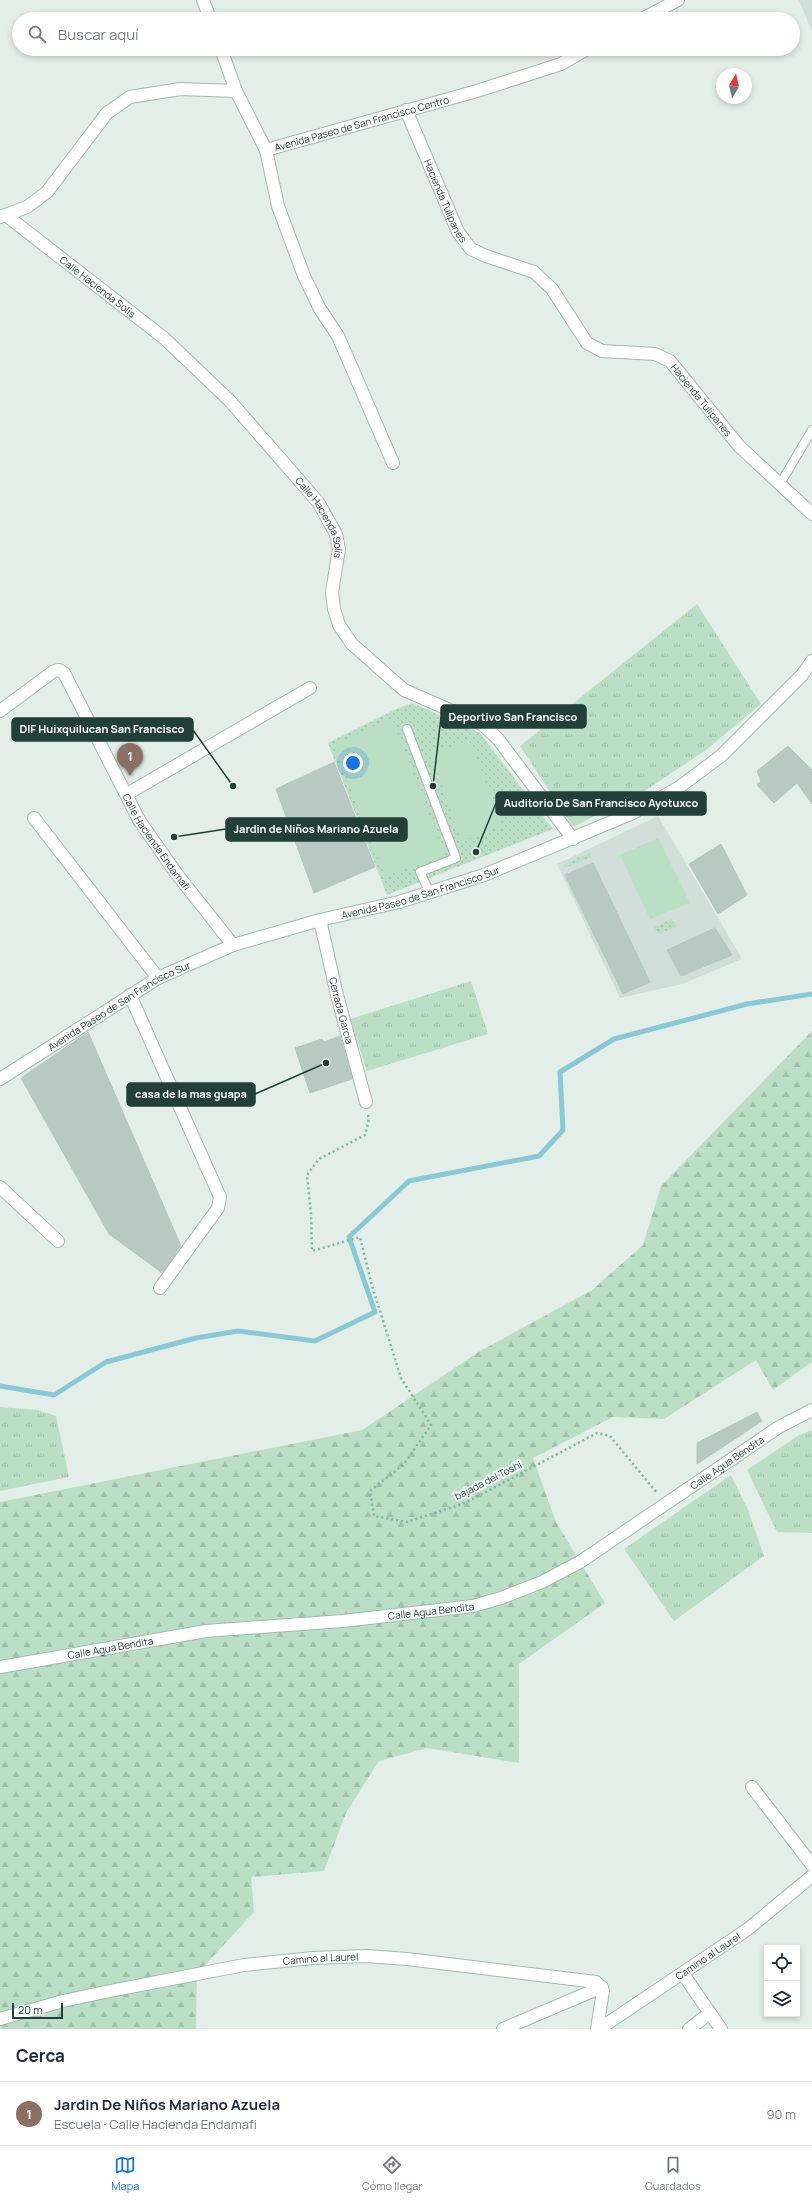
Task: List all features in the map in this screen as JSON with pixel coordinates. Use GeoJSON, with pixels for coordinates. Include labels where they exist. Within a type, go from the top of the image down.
{"type":"FeatureCollection","features":[{"type":"Feature","properties":{"kind":"street"},"geometry":{"type":"LineString","coordinates":[[203,0],[207,12]]}},
{"type":"Feature","properties":{"kind":"street"},"geometry":{"type":"LineString","coordinates":[[655,12],[678,0]]}},
{"type":"Feature","properties":{"kind":"street","name":"Avenida Paseo de San Francisco Centro"},"geometry":{"type":"LineString","coordinates":[[224,56],[236,91],[266,150],[477,91],[561,64],[575,56]]}},
{"type":"Feature","properties":{"kind":"street"},"geometry":{"type":"LineString","coordinates":[[3,217],[28,207],[47,192],[107,113],[130,98],[180,89],[236,91]]}},
{"type":"Feature","properties":{"kind":"street","name":"Hacienda Tulipanes"},"geometry":{"type":"LineString","coordinates":[[406,110],[458,232],[471,249],[486,256],[534,272],[552,289],[587,343],[602,351],[655,354],[670,361],[739,446],[812,514]]}},
{"type":"Feature","properties":{"kind":"street"},"geometry":{"type":"LineString","coordinates":[[266,150],[278,206],[304,276],[320,309],[341,344],[393,463]]}},
{"type":"Feature","properties":{"kind":"street","name":"Calle Hacienda Solís"},"geometry":{"type":"LineString","coordinates":[[3,217],[164,338],[230,401],[318,502],[336,534],[339,549],[332,592],[334,609],[339,625],[352,644],[404,690],[482,724],[498,740],[573,839]]}},
{"type":"Feature","properties":{"kind":"street","name":"Avenida Paseo de San Francisco Sur"},"geometry":{"type":"LineString","coordinates":[[0,1079],[158,978],[233,944],[320,920],[399,902],[430,893],[484,875],[633,813],[678,788],[721,756],[802,675],[812,661]]}},
{"type":"Feature","properties":{"kind":"street","name":"Calle Hacienda Endamafi"},"geometry":{"type":"LineString","coordinates":[[0,711],[54,670],[59,670],[64,673],[139,820],[163,855],[233,944]]}},
{"type":"Feature","properties":{"kind":"street"},"geometry":{"type":"LineString","coordinates":[[127,794],[310,688]]}},
{"type":"Feature","properties":{"kind":"street"},"geometry":{"type":"LineString","coordinates":[[34,818],[158,978]]}},
{"type":"Feature","properties":{"kind":"street","name":"Cerrada Garcia"},"geometry":{"type":"LineString","coordinates":[[320,920],[337,995],[366,1102]]}},
{"type":"Feature","properties":{"kind":"street"},"geometry":{"type":"LineString","coordinates":[[130,996],[220,1197],[218,1208],[160,1288]]}},
{"type":"Feature","properties":{"kind":"street"},"geometry":{"type":"LineString","coordinates":[[0,1187],[58,1241]]}},
{"type":"Feature","properties":{"kind":"street","name":"Calle Agua Bendita"},"geometry":{"type":"LineString","coordinates":[[0,1667],[206,1631],[343,1621],[473,1606],[501,1598],[542,1582],[580,1562],[773,1431],[812,1410]]}},
{"type":"Feature","properties":{"kind":"street"},"geometry":{"type":"LineString","coordinates":[[752,1786],[812,1865]]}},
{"type":"Feature","properties":{"kind":"street","name":"Camino al Laurel"},"geometry":{"type":"LineString","coordinates":[[598,2029],[748,1929],[812,1876]]}},
{"type":"Feature","properties":{"kind":"street","name":"Camino al Laurel"},"geometry":{"type":"LineString","coordinates":[[0,2019],[62,2001],[244,1965],[313,1958],[367,1956],[407,1959],[596,1982],[602,1987],[603,1995],[598,2029]]}},
{"type":"Feature","properties":{"kind":"street"},"geometry":{"type":"LineString","coordinates":[[682,1974],[721,2029]]}},
{"type":"Feature","properties":{"kind":"street"},"geometry":{"type":"LineString","coordinates":[[503,2029],[602,1987]]}},
{"type":"Feature","properties":{"kind":"street"},"geometry":{"type":"LineString","coordinates":[[689,2029],[710,2013]]}},
{"type":"Feature","properties":{"kind":"lane"},"geometry":{"type":"LineString","coordinates":[[780,484],[812,430]]}},
{"type":"Feature","properties":{"kind":"lane"},"geometry":{"type":"LineString","coordinates":[[407,729],[456,858],[420,872],[430,893]]}},
{"type":"Feature","properties":{"kind":"path","name":"bajada del Toshi"},"geometry":{"type":"LineString","coordinates":[[366,1102],[369,1120],[365,1134],[319,1159],[307,1175],[311,1214],[312,1251],[360,1237],[371,1282],[401,1378],[431,1425],[404,1464],[370,1491],[374,1516],[407,1522],[465,1503],[597,1433],[610,1436],[657,1492]]}},
{"type":"Feature","properties":{"kind":"shaded area"},"geometry":{"type":"Polygon","coordinates":[[[799,0],[812,0],[812,32],[799,0]]]}},
{"type":"Feature","properties":{"kind":"shaded area"},"geometry":{"type":"Polygon","coordinates":[[[658,816],[742,959],[682,984],[620,998],[557,864],[658,816]]]}},
{"type":"Feature","properties":{"kind":"green space"},"geometry":{"type":"Polygon","coordinates":[[[697,604],[761,704],[706,750],[646,790],[573,827],[520,746],[697,604]]]}},
{"type":"Feature","properties":{"kind":"green space"},"geometry":{"type":"Polygon","coordinates":[[[412,703],[480,733],[553,829],[387,895],[328,743],[394,710],[412,703]]]}},
{"type":"Feature","properties":{"kind":"green space"},"geometry":{"type":"Polygon","coordinates":[[[392,718],[445,855],[385,876],[333,745],[392,718]]]}},
{"type":"Feature","properties":{"kind":"green space"},"geometry":{"type":"Polygon","coordinates":[[[469,740],[503,825],[461,842],[431,754],[469,740]]]}},
{"type":"Feature","properties":{"kind":"green space"},"geometry":{"type":"Polygon","coordinates":[[[658,838],[690,903],[650,919],[620,855],[658,838]]]}},
{"type":"Feature","properties":{"kind":"green space"},"geometry":{"type":"Polygon","coordinates":[[[589,853],[591,857],[565,868],[563,865],[589,853]]]}},
{"type":"Feature","properties":{"kind":"green space"},"geometry":{"type":"Polygon","coordinates":[[[672,919],[676,927],[658,934],[654,927],[672,919]]]}},
{"type":"Feature","properties":{"kind":"green space"},"geometry":{"type":"Polygon","coordinates":[[[471,981],[488,1034],[367,1071],[350,1019],[471,981]]]}},
{"type":"Feature","properties":{"kind":"green space"},"geometry":{"type":"Polygon","coordinates":[[[812,1031],[812,1362],[773,1390],[756,1360],[664,1419],[613,1417],[533,1458],[556,1522],[605,1603],[519,1664],[519,1763],[427,1748],[379,1761],[346,1813],[324,1871],[251,1877],[254,1912],[197,1974],[196,2029],[0,2029],[0,1502],[362,1430],[480,1351],[592,1290],[643,1245],[661,1186],[812,1031]]]}},
{"type":"Feature","properties":{"kind":"green space"},"geometry":{"type":"Polygon","coordinates":[[[0,1407],[38,1410],[56,1416],[69,1477],[0,1491],[0,1407]]]}},
{"type":"Feature","properties":{"kind":"green space"},"geometry":{"type":"Polygon","coordinates":[[[812,1430],[812,1533],[777,1532],[747,1470],[799,1435],[812,1430]]]}},
{"type":"Feature","properties":{"kind":"green space"},"geometry":{"type":"Polygon","coordinates":[[[731,1475],[748,1510],[764,1556],[674,1621],[624,1549],[731,1475]]]}},
{"type":"Feature","properties":{"kind":"building"},"geometry":{"type":"Polygon","coordinates":[[[788,746],[812,770],[812,804],[797,783],[774,803],[757,785],[761,781],[757,771],[788,746]]]}},
{"type":"Feature","properties":{"kind":"building"},"geometry":{"type":"Polygon","coordinates":[[[334,762],[375,867],[314,893],[276,789],[334,762]]]}},
{"type":"Feature","properties":{"kind":"building"},"geometry":{"type":"Polygon","coordinates":[[[721,844],[747,895],[718,914],[689,864],[721,844]]]}},
{"type":"Feature","properties":{"kind":"building"},"geometry":{"type":"Polygon","coordinates":[[[593,863],[650,982],[623,994],[565,875],[593,863]]]}},
{"type":"Feature","properties":{"kind":"building"},"geometry":{"type":"Polygon","coordinates":[[[715,928],[732,955],[681,976],[667,950],[715,928]]]}},
{"type":"Feature","properties":{"kind":"building"},"geometry":{"type":"Polygon","coordinates":[[[88,1032],[181,1246],[162,1273],[109,1234],[21,1078],[88,1032]]]}},
{"type":"Feature","properties":{"kind":"building"},"geometry":{"type":"Polygon","coordinates":[[[340,1036],[352,1079],[310,1093],[295,1048],[322,1039],[324,1042],[340,1036]]]}},
{"type":"Feature","properties":{"kind":"building"},"geometry":{"type":"Polygon","coordinates":[[[757,1412],[762,1421],[697,1464],[697,1443],[757,1412]]]}},
{"type":"Feature","properties":{"kind":"waterway"},"geometry":{"type":"LineString","coordinates":[[0,1386],[54,1395],[106,1362],[196,1338],[238,1331],[315,1341],[375,1312],[349,1237],[409,1181],[539,1156],[563,1130],[560,1072],[614,1039],[747,1004],[812,994]]}},
{"type":"Feature","properties":{"kind":"place","name":"Jardin De Niños Mariano Azuela"},"geometry":{"type":"Point","coordinates":[130,776]}},
{"type":"Feature","properties":{"kind":"place","name":"DIF Huixquilucan San Francisco"},"geometry":{"type":"Point","coordinates":[233,786]}},
{"type":"Feature","properties":{"kind":"place","name":"Deportivo San Francisco"},"geometry":{"type":"Point","coordinates":[433,786]}},
{"type":"Feature","properties":{"kind":"place","name":"Jardin de Niños Mariano Azuela"},"geometry":{"type":"Point","coordinates":[174,837]}},
{"type":"Feature","properties":{"kind":"place","name":"Auditorio De San Francisco Ayotuxco"},"geometry":{"type":"Point","coordinates":[476,852]}},
{"type":"Feature","properties":{"kind":"place","name":"casa de la mas guapa"},"geometry":{"type":"Point","coordinates":[326,1063]}}]}
